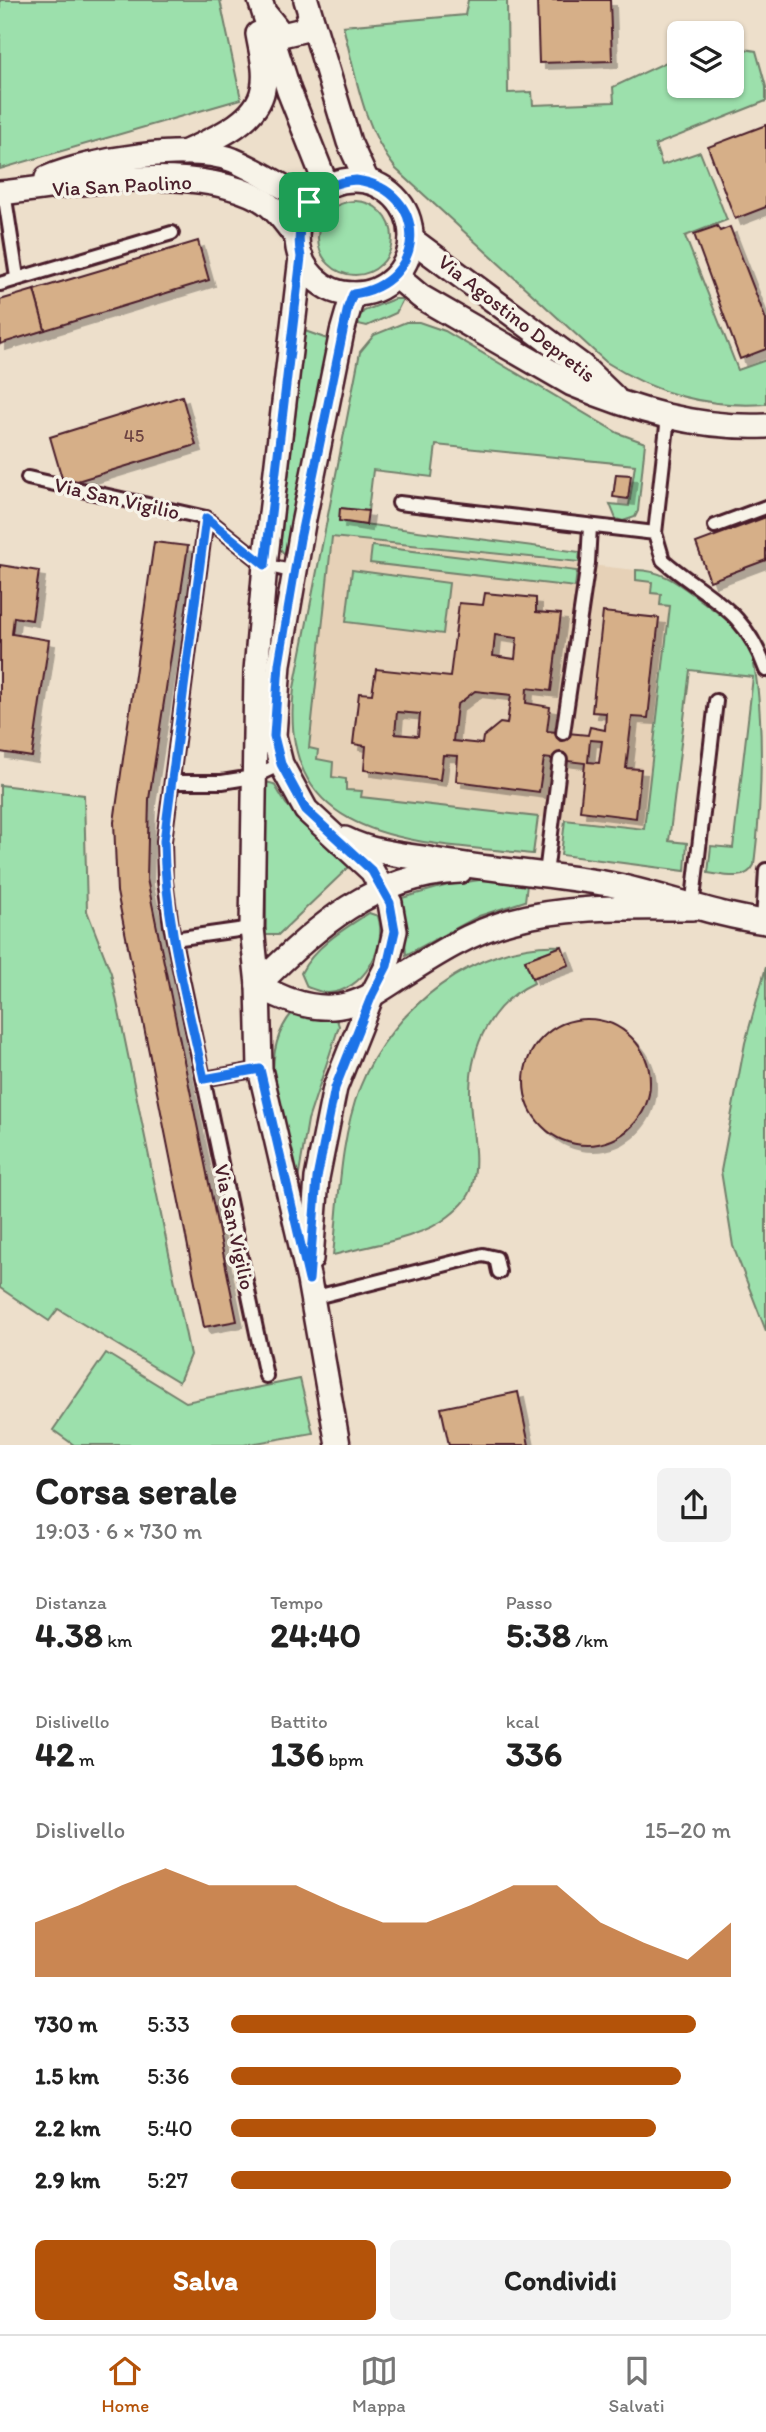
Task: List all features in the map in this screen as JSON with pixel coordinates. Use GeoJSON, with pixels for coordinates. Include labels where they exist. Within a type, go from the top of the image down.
{"type":"FeatureCollection","features":[{"type":"Feature","properties":{"kind":"street"},"geometry":{"type":"LineString","coordinates":[[261,4],[282,35],[303,30],[308,8]]}},
{"type":"Feature","properties":{"kind":"street"},"geometry":{"type":"LineString","coordinates":[[184,153],[244,120],[263,92],[264,69],[257,33],[261,4]]}},
{"type":"Feature","properties":{"kind":"street"},"geometry":{"type":"LineString","coordinates":[[261,4],[327,187]]}},
{"type":"Feature","properties":{"kind":"street"},"geometry":{"type":"LineString","coordinates":[[308,8],[349,142],[367,181]]}},
{"type":"Feature","properties":{"kind":"street","name":"Via San Paolino"},"geometry":{"type":"LineString","coordinates":[[5,193],[62,172],[126,158],[184,153],[231,159],[309,202]]}},
{"type":"Feature","properties":{"kind":"street","name":"Via San Paolino"},"geometry":{"type":"LineString","coordinates":[[5,193],[169,178],[216,182],[262,200],[299,248]]}},
{"type":"Feature","properties":{"kind":"street"},"geometry":{"type":"LineString","coordinates":[[299,248],[309,272],[322,284],[353,294],[383,286],[396,276],[405,262],[411,239],[410,223],[394,195],[367,181],[346,181],[327,187],[309,202],[300,219],[256,671],[251,928],[258,985],[260,1069],[311,1289],[338,1445]]}},
{"type":"Feature","properties":{"kind":"street","name":"Via Agostino Depretis"},"geometry":{"type":"LineString","coordinates":[[411,239],[582,366],[619,401]]}},
{"type":"Feature","properties":{"kind":"street","name":"Via Agostino Depretis"},"geometry":{"type":"LineString","coordinates":[[396,276],[421,297],[572,384],[668,417],[695,423],[766,426]]}},
{"type":"Feature","properties":{"kind":"street"},"geometry":{"type":"LineString","coordinates":[[311,1289],[317,1178],[335,1088],[372,995],[387,966],[395,931],[384,890],[360,858],[306,810],[281,764],[274,736],[274,706],[295,572],[342,332],[353,294]]}},
{"type":"Feature","properties":{"kind":"street"},"geometry":{"type":"LineString","coordinates":[[330,831],[368,848],[485,869],[546,874],[614,885],[692,908],[765,922]]}},
{"type":"Feature","properties":{"kind":"street"},"geometry":{"type":"LineString","coordinates":[[258,985],[327,920],[384,890],[424,876],[485,869]]}},
{"type":"Feature","properties":{"kind":"street"},"geometry":{"type":"LineString","coordinates":[[258,985],[280,998],[322,1006],[349,1004],[372,995],[445,949],[510,921],[575,910],[692,908]]}},
{"type":"Feature","properties":{"kind":"lane"},"geometry":{"type":"LineString","coordinates":[[5,193],[17,277]]}},
{"type":"Feature","properties":{"kind":"lane"},"geometry":{"type":"LineString","coordinates":[[0,284],[172,233]]}},
{"type":"Feature","properties":{"kind":"lane"},"geometry":{"type":"LineString","coordinates":[[668,417],[655,533],[663,560],[737,616],[752,638],[766,670]]}},
{"type":"Feature","properties":{"kind":"lane","name":"Via San Vigilio"},"geometry":{"type":"LineString","coordinates":[[27,478],[206,518],[265,565]]}},
{"type":"Feature","properties":{"kind":"lane"},"geometry":{"type":"LineString","coordinates":[[399,503],[655,533]]}},
{"type":"Feature","properties":{"kind":"lane"},"geometry":{"type":"LineString","coordinates":[[715,526],[766,507]]}},
{"type":"Feature","properties":{"kind":"lane","name":"Via San Vigilio"},"geometry":{"type":"LineString","coordinates":[[206,518],[164,841],[165,881],[174,939],[266,1376]]}},
{"type":"Feature","properties":{"kind":"lane"},"geometry":{"type":"LineString","coordinates":[[563,733],[588,564],[590,526]]}},
{"type":"Feature","properties":{"kind":"lane"},"geometry":{"type":"LineString","coordinates":[[265,565],[295,572]]}},
{"type":"Feature","properties":{"kind":"lane"},"geometry":{"type":"LineString","coordinates":[[692,908],[716,701]]}},
{"type":"Feature","properties":{"kind":"lane"},"geometry":{"type":"LineString","coordinates":[[546,874],[560,760]]}},
{"type":"Feature","properties":{"kind":"lane"},"geometry":{"type":"LineString","coordinates":[[172,782],[222,782],[253,777],[281,764]]}},
{"type":"Feature","properties":{"kind":"lane"},"geometry":{"type":"LineString","coordinates":[[765,922],[766,870]]}},
{"type":"Feature","properties":{"kind":"lane"},"geometry":{"type":"LineString","coordinates":[[174,939],[251,928]]}},
{"type":"Feature","properties":{"kind":"lane"},"geometry":{"type":"LineString","coordinates":[[204,1079],[260,1069]]}},
{"type":"Feature","properties":{"kind":"lane"},"geometry":{"type":"LineString","coordinates":[[311,1289],[483,1255],[496,1258],[499,1272]]}},
{"type":"Feature","properties":{"kind":"shaded area"},"geometry":{"type":"Polygon","coordinates":[[[332,537],[636,570],[636,580],[652,582],[670,605],[644,829],[361,797],[346,790],[309,748],[332,537]]]}},
{"type":"Feature","properties":{"kind":"green space"},"geometry":{"type":"Polygon","coordinates":[[[0,0],[220,0],[241,99],[0,169],[0,0]]]}},
{"type":"Feature","properties":{"kind":"green space"},"geometry":{"type":"Polygon","coordinates":[[[468,0],[507,0],[508,93],[532,92],[533,105],[614,102],[613,87],[667,62],[667,98],[744,98],[744,49],[756,51],[766,87],[766,101],[655,145],[662,165],[700,152],[727,220],[685,236],[738,370],[766,360],[766,404],[723,404],[683,396],[644,383],[606,362],[396,169],[368,119],[343,26],[465,15],[468,0]]]}},
{"type":"Feature","properties":{"kind":"green space"},"geometry":{"type":"Polygon","coordinates":[[[355,201],[376,207],[386,217],[392,238],[386,259],[376,269],[355,275],[334,269],[324,259],[318,238],[324,217],[334,207],[355,201]]]}},
{"type":"Feature","properties":{"kind":"green space"},"geometry":{"type":"Polygon","coordinates":[[[394,299],[403,299],[396,313],[367,326],[354,323],[364,311],[394,299]]]}},
{"type":"Feature","properties":{"kind":"green space"},"geometry":{"type":"Polygon","coordinates":[[[406,322],[419,322],[445,331],[618,433],[645,443],[638,511],[635,517],[623,521],[616,519],[610,504],[629,506],[635,465],[436,445],[432,477],[373,470],[368,511],[341,508],[340,521],[580,552],[579,562],[332,537],[309,748],[318,750],[317,759],[333,762],[332,777],[346,779],[346,790],[362,791],[361,797],[538,817],[533,854],[403,838],[365,826],[332,807],[308,780],[295,741],[294,688],[360,352],[374,335],[406,322]]]}},
{"type":"Feature","properties":{"kind":"green space"},"geometry":{"type":"Polygon","coordinates":[[[305,331],[330,340],[287,553],[284,554],[280,548],[305,331]]]}},
{"type":"Feature","properties":{"kind":"green space"},"geometry":{"type":"Polygon","coordinates":[[[372,546],[577,571],[575,587],[370,563],[372,546]]]}},
{"type":"Feature","properties":{"kind":"green space"},"geometry":{"type":"Polygon","coordinates":[[[352,570],[449,583],[443,634],[346,622],[352,570]]]}},
{"type":"Feature","properties":{"kind":"green space"},"geometry":{"type":"Polygon","coordinates":[[[636,570],[655,573],[679,584],[727,620],[749,644],[758,694],[761,752],[754,865],[746,874],[734,876],[708,873],[711,846],[733,848],[753,677],[690,670],[669,841],[687,843],[685,871],[561,855],[565,820],[644,829],[670,606],[660,605],[661,594],[651,593],[652,582],[636,580],[636,570]]]}},
{"type":"Feature","properties":{"kind":"green space"},"geometry":{"type":"Polygon","coordinates":[[[266,782],[274,784],[286,804],[349,867],[278,935],[266,935],[266,782]]]}},
{"type":"Feature","properties":{"kind":"green space"},"geometry":{"type":"Polygon","coordinates":[[[0,785],[84,795],[87,911],[111,973],[190,1355],[179,1382],[58,1309],[49,1321],[0,1288],[0,785]]]}},
{"type":"Feature","properties":{"kind":"green space"},"geometry":{"type":"Polygon","coordinates":[[[485,879],[527,884],[525,901],[479,916],[406,955],[402,898],[448,885],[485,879]]]}},
{"type":"Feature","properties":{"kind":"green space"},"geometry":{"type":"Polygon","coordinates":[[[369,913],[378,916],[379,941],[376,954],[362,976],[341,991],[326,993],[307,987],[301,973],[314,955],[331,939],[369,913]]]}},
{"type":"Feature","properties":{"kind":"green space"},"geometry":{"type":"Polygon","coordinates":[[[562,946],[525,960],[534,983],[506,1002],[486,1027],[479,1042],[470,1091],[475,1163],[471,1191],[466,1200],[449,1216],[425,1230],[333,1255],[341,1170],[353,1107],[374,1058],[393,1031],[440,985],[468,968],[499,955],[530,947],[562,946]]]}},
{"type":"Feature","properties":{"kind":"green space"},"geometry":{"type":"Polygon","coordinates":[[[766,967],[766,1331],[733,1246],[721,1171],[745,1043],[766,967]]]}},
{"type":"Feature","properties":{"kind":"green space"},"geometry":{"type":"Polygon","coordinates":[[[292,1013],[336,1017],[339,1026],[308,1120],[298,1180],[294,1182],[279,1118],[273,1073],[281,1031],[292,1013]]]}},
{"type":"Feature","properties":{"kind":"green space"},"geometry":{"type":"Polygon","coordinates":[[[106,1353],[186,1402],[300,1379],[313,1433],[244,1445],[74,1445],[53,1430],[106,1353]]]}},
{"type":"Feature","properties":{"kind":"building"},"geometry":{"type":"Polygon","coordinates":[[[537,0],[610,0],[612,61],[539,63],[537,0]]]}},
{"type":"Feature","properties":{"kind":"building"},"geometry":{"type":"Polygon","coordinates":[[[766,125],[766,207],[735,219],[708,147],[766,125]]]}},
{"type":"Feature","properties":{"kind":"building"},"geometry":{"type":"Polygon","coordinates":[[[717,226],[720,231],[730,227],[766,320],[766,349],[740,359],[694,234],[717,226]]]}},
{"type":"Feature","properties":{"kind":"building"},"geometry":{"type":"Polygon","coordinates":[[[198,241],[209,280],[45,330],[34,290],[198,241]]]}},
{"type":"Feature","properties":{"kind":"building"},"geometry":{"type":"Polygon","coordinates":[[[34,290],[45,330],[0,344],[0,300],[34,290]]]}},
{"type":"Feature","properties":{"kind":"building"},"geometry":{"type":"Polygon","coordinates":[[[182,396],[196,445],[64,485],[50,437],[182,396]]]}},
{"type":"Feature","properties":{"kind":"building"},"geometry":{"type":"Polygon","coordinates":[[[616,474],[631,475],[628,499],[613,497],[616,474]]]}},
{"type":"Feature","properties":{"kind":"building"},"geometry":{"type":"Polygon","coordinates":[[[340,508],[368,511],[366,525],[339,521],[340,508]]]}},
{"type":"Feature","properties":{"kind":"building"},"geometry":{"type":"Polygon","coordinates":[[[766,517],[766,560],[710,581],[696,543],[766,517]]]}},
{"type":"Feature","properties":{"kind":"building"},"geometry":{"type":"Polygon","coordinates":[[[154,542],[188,546],[149,799],[147,879],[237,1321],[204,1327],[117,892],[114,822],[154,542]]]}},
{"type":"Feature","properties":{"kind":"building"},"geometry":{"type":"Polygon","coordinates":[[[0,565],[39,571],[32,620],[14,617],[12,634],[49,640],[32,757],[0,752],[0,565]]]}},
{"type":"Feature","properties":{"kind":"building"},"geometry":{"type":"Polygon","coordinates":[[[485,593],[536,598],[536,612],[561,614],[551,691],[527,688],[526,703],[550,707],[547,731],[588,735],[590,727],[605,730],[606,713],[592,712],[603,612],[659,618],[648,718],[632,717],[626,768],[641,769],[636,818],[580,811],[585,763],[544,758],[539,792],[456,781],[458,756],[443,755],[440,780],[364,770],[366,746],[353,744],[359,693],[372,694],[376,669],[450,677],[459,603],[483,605],[485,593]],[[495,635],[493,656],[515,659],[517,638],[495,635]],[[475,691],[457,705],[453,741],[482,744],[483,737],[500,723],[507,724],[511,695],[475,691]],[[397,712],[395,734],[418,736],[420,714],[397,712]],[[590,740],[588,762],[599,763],[602,741],[590,740]]]}},
{"type":"Feature","properties":{"kind":"building"},"geometry":{"type":"Polygon","coordinates":[[[562,946],[569,965],[532,978],[525,960],[562,946]]]}},
{"type":"Feature","properties":{"kind":"building"},"geometry":{"type":"Polygon","coordinates":[[[587,1019],[611,1024],[631,1038],[645,1058],[650,1082],[645,1106],[631,1126],[611,1140],[587,1145],[563,1140],[543,1126],[529,1106],[524,1082],[529,1058],[543,1038],[563,1024],[587,1019]]]}},
{"type":"Feature","properties":{"kind":"building"},"geometry":{"type":"Polygon","coordinates":[[[518,1392],[529,1445],[449,1445],[441,1408],[518,1392]]]}},
{"type":"Feature","properties":{"kind":"route"},"geometry":{"type":"LineString","coordinates":[[367,181],[394,195],[403,207],[410,223],[411,244],[405,262],[396,276],[383,286],[353,294],[348,307],[303,523],[274,706],[274,736],[281,764],[306,810],[372,871],[390,903],[395,931],[387,966],[372,995],[335,1088],[317,1178],[309,1280],[260,1069],[204,1079],[171,926],[165,881],[164,841],[206,518],[265,565],[301,257],[297,238],[300,219],[309,202],[336,183],[367,181]]}}]}
